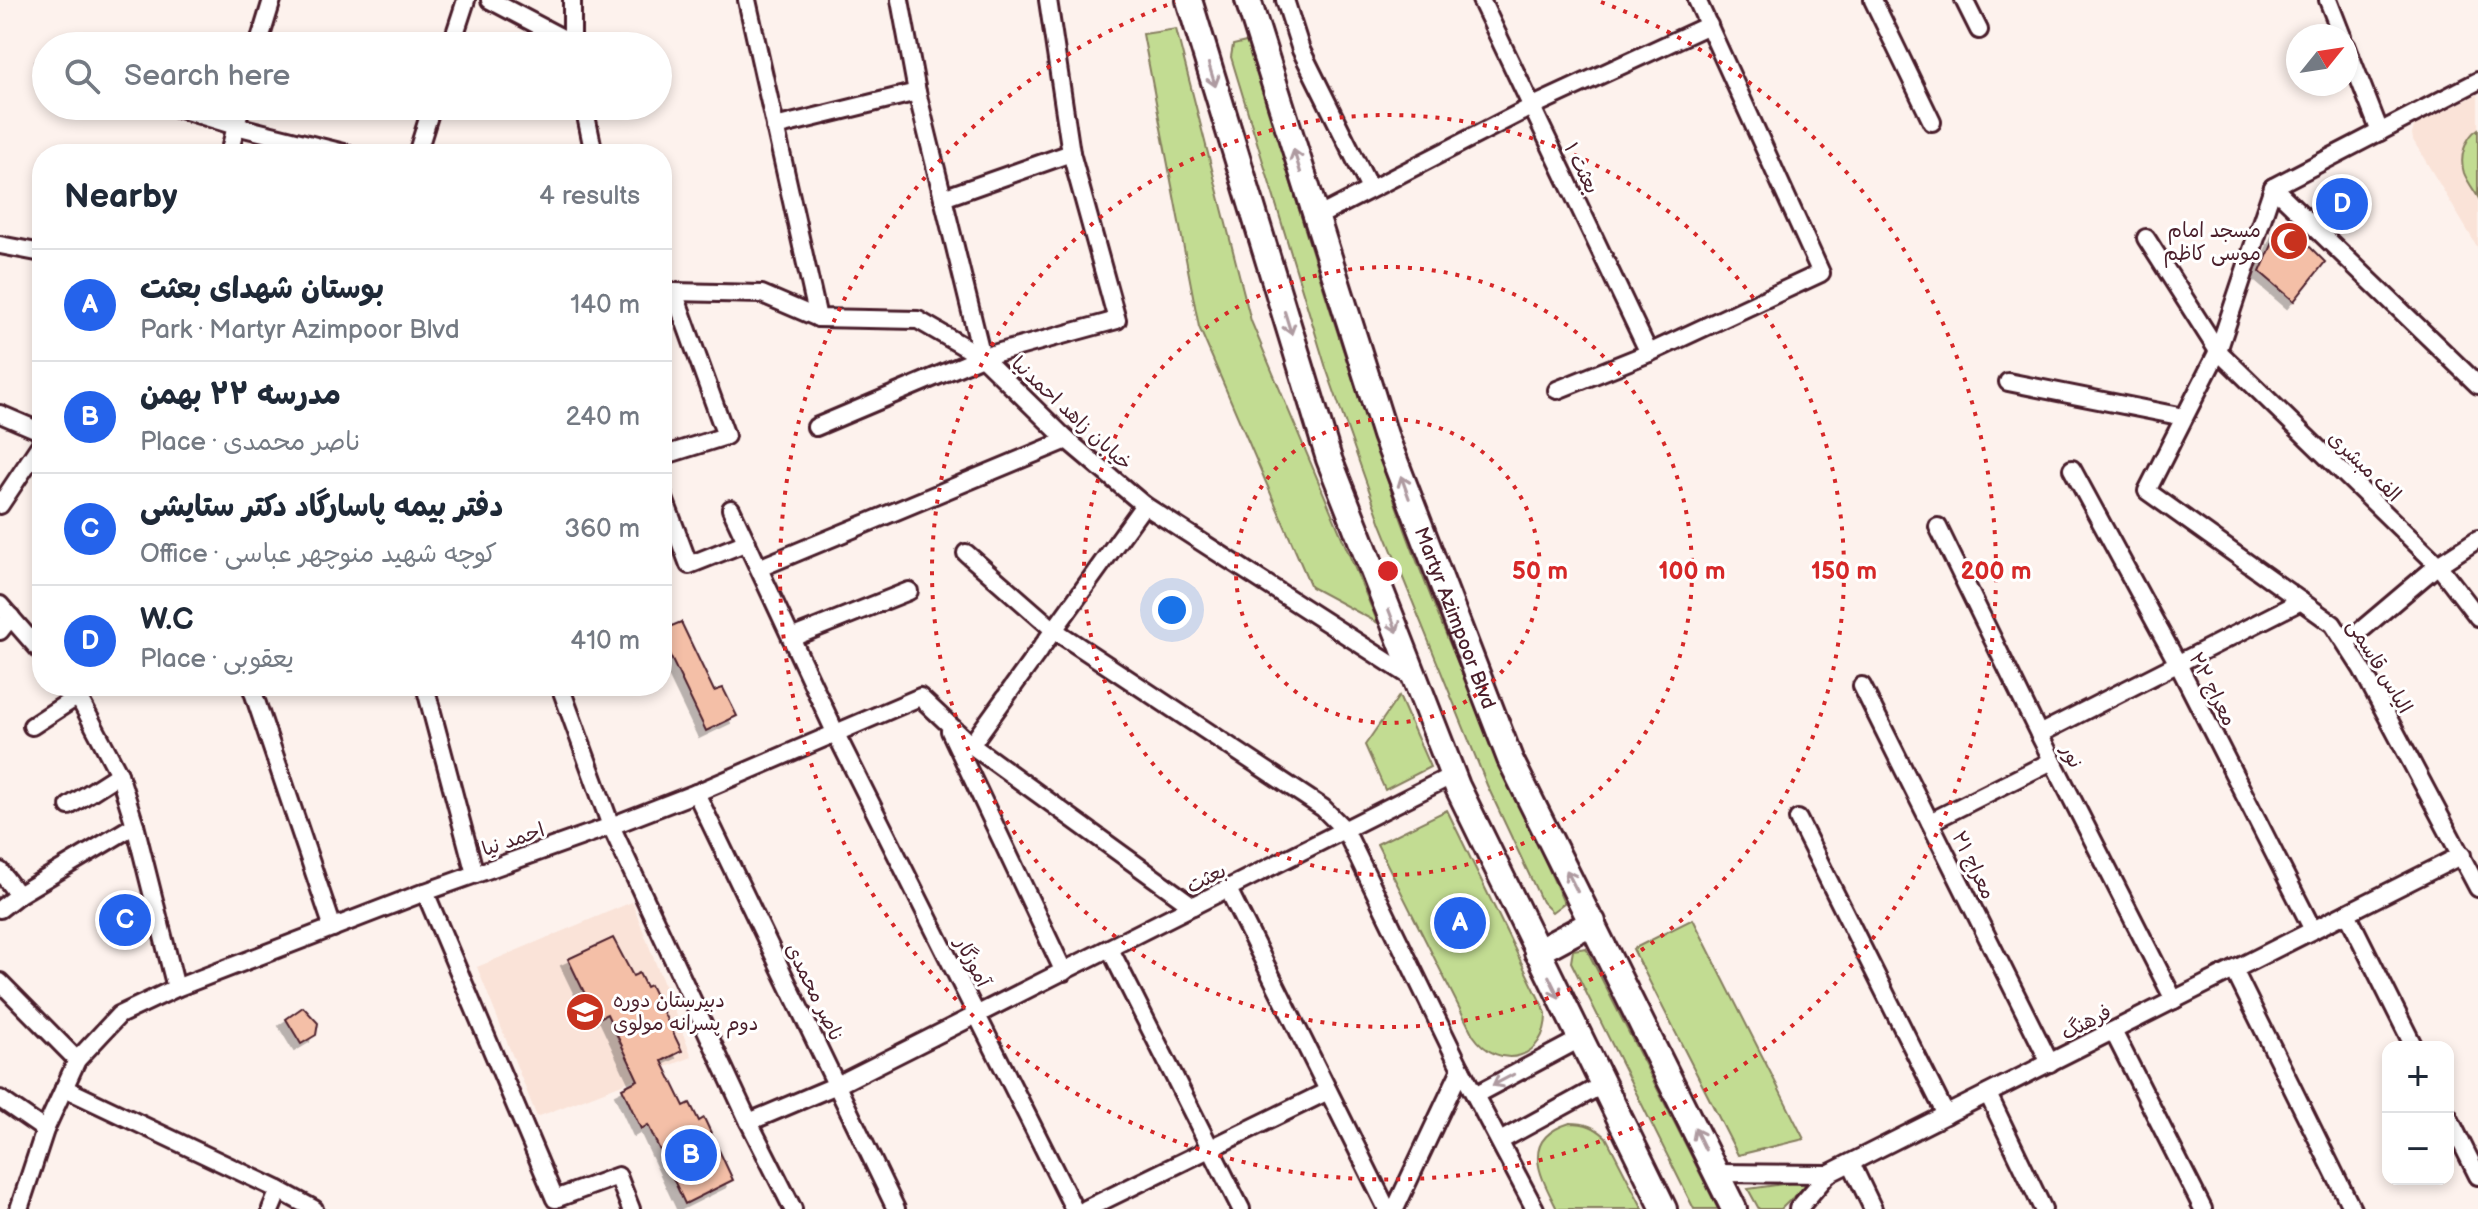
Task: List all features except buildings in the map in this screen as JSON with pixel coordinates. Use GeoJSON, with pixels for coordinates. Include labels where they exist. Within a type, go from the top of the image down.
{"type":"FeatureCollection","features":[{"type":"Feature","properties":{"kind":"main road"},"geometry":{"type":"LineString","coordinates":[[1189,0],[1329,459],[1453,775],[1664,1209]]}},
{"type":"Feature","properties":{"kind":"main road","name":"Martyr Azimpoor Blvd"},"geometry":{"type":"LineString","coordinates":[[1248,0],[1385,435],[1487,702],[1510,759],[1734,1209]]}},
{"type":"Feature","properties":{"kind":"main road"},"geometry":{"type":"LineString","coordinates":[[1537,952],[1593,922]]}},
{"type":"Feature","properties":{"kind":"street"},"geometry":{"type":"LineString","coordinates":[[262,32],[272,0]]}},
{"type":"Feature","properties":{"kind":"street"},"geometry":{"type":"LineString","coordinates":[[456,32],[466,0]]}},
{"type":"Feature","properties":{"kind":"street"},"geometry":{"type":"LineString","coordinates":[[490,0],[550,32]]}},
{"type":"Feature","properties":{"kind":"street"},"geometry":{"type":"LineString","coordinates":[[572,0],[572,32]]}},
{"type":"Feature","properties":{"kind":"street"},"geometry":{"type":"LineString","coordinates":[[747,0],[818,318]]}},
{"type":"Feature","properties":{"kind":"street"},"geometry":{"type":"LineString","coordinates":[[900,0],[917,92],[982,357]]}},
{"type":"Feature","properties":{"kind":"street"},"geometry":{"type":"LineString","coordinates":[[816,427],[982,357],[1117,320],[1071,153],[1048,0]]}},
{"type":"Feature","properties":{"kind":"street"},"geometry":{"type":"LineString","coordinates":[[1285,0],[1301,50],[1370,189]]}},
{"type":"Feature","properties":{"kind":"street","name":"بعثت ۱"},"geometry":{"type":"LineString","coordinates":[[1481,0],[1649,353]]}},
{"type":"Feature","properties":{"kind":"street"},"geometry":{"type":"LineString","coordinates":[[1557,390],[1649,353],[1821,273],[1697,0]]}},
{"type":"Feature","properties":{"kind":"street"},"geometry":{"type":"LineString","coordinates":[[1873,0],[1932,122]]}},
{"type":"Feature","properties":{"kind":"street"},"geometry":{"type":"LineString","coordinates":[[1964,0],[1979,30]]}},
{"type":"Feature","properties":{"kind":"street"},"geometry":{"type":"LineString","coordinates":[[2328,0],[2337,24]]}},
{"type":"Feature","properties":{"kind":"street"},"geometry":{"type":"LineString","coordinates":[[1315,218],[1531,107],[1709,25]]}},
{"type":"Feature","properties":{"kind":"street"},"geometry":{"type":"LineString","coordinates":[[2358,76],[2380,132]]}},
{"type":"Feature","properties":{"kind":"street"},"geometry":{"type":"LineString","coordinates":[[2008,382],[2184,417],[2218,351],[2273,187],[2478,81]]}},
{"type":"Feature","properties":{"kind":"street"},"geometry":{"type":"LineString","coordinates":[[775,127],[917,92]]}},
{"type":"Feature","properties":{"kind":"street"},"geometry":{"type":"LineString","coordinates":[[216,120],[308,144]]}},
{"type":"Feature","properties":{"kind":"street"},"geometry":{"type":"LineString","coordinates":[[232,144],[238,120]]}},
{"type":"Feature","properties":{"kind":"street"},"geometry":{"type":"LineString","coordinates":[[420,144],[428,120]]}},
{"type":"Feature","properties":{"kind":"street"},"geometry":{"type":"LineString","coordinates":[[587,120],[592,144]]}},
{"type":"Feature","properties":{"kind":"street"},"geometry":{"type":"LineString","coordinates":[[943,198],[1071,153]]}},
{"type":"Feature","properties":{"kind":"street"},"geometry":{"type":"LineString","coordinates":[[2273,187],[2478,385]]}},
{"type":"Feature","properties":{"kind":"street","name":"الف مبشری"},"geometry":{"type":"LineString","coordinates":[[2146,238],[2218,351],[2438,565],[2478,617]]}},
{"type":"Feature","properties":{"kind":"street"},"geometry":{"type":"LineString","coordinates":[[0,245],[32,251]]}},
{"type":"Feature","properties":{"kind":"street","name":"خیابان زاهد احمدنیا"},"geometry":{"type":"LineString","coordinates":[[672,293],[762,294],[818,318],[918,320],[982,357],[1067,440],[1144,505],[1416,680]]}},
{"type":"Feature","properties":{"kind":"street"},"geometry":{"type":"LineString","coordinates":[[672,303],[726,436],[672,453]]}},
{"type":"Feature","properties":{"kind":"street"},"geometry":{"type":"LineString","coordinates":[[0,414],[32,428]]}},
{"type":"Feature","properties":{"kind":"street","name":"الیاس قاسمی"},"geometry":{"type":"LineString","coordinates":[[2184,417],[2147,491],[2333,624],[2347,642],[2478,888]]}},
{"type":"Feature","properties":{"kind":"street"},"geometry":{"type":"LineString","coordinates":[[759,568],[1067,440]]}},
{"type":"Feature","properties":{"kind":"street"},"geometry":{"type":"LineString","coordinates":[[0,505],[32,457]]}},
{"type":"Feature","properties":{"kind":"street","name":"معراج ۲۲"},"geometry":{"type":"LineString","coordinates":[[2072,469],[2178,664],[2313,930]]}},
{"type":"Feature","properties":{"kind":"street"},"geometry":{"type":"LineString","coordinates":[[971,745],[1144,505]]}},
{"type":"Feature","properties":{"kind":"street"},"geometry":{"type":"LineString","coordinates":[[731,509],[836,734]]}},
{"type":"Feature","properties":{"kind":"street"},"geometry":{"type":"LineString","coordinates":[[672,520],[689,565],[747,542]]}},
{"type":"Feature","properties":{"kind":"street","name":"نور"},"geometry":{"type":"LineString","coordinates":[[1938,527],[2052,761],[2174,1000]]}},
{"type":"Feature","properties":{"kind":"street"},"geometry":{"type":"LineString","coordinates":[[2347,642],[2438,565],[2478,539]]}},
{"type":"Feature","properties":{"kind":"street"},"geometry":{"type":"LineString","coordinates":[[966,553],[1054,630],[1323,808],[1345,830],[1461,1069],[1535,1209]]}},
{"type":"Feature","properties":{"kind":"street"},"geometry":{"type":"LineString","coordinates":[[791,638],[909,591]]}},
{"type":"Feature","properties":{"kind":"street"},"geometry":{"type":"LineString","coordinates":[[2039,734],[2301,601]]}},
{"type":"Feature","properties":{"kind":"street"},"geometry":{"type":"LineString","coordinates":[[0,631],[6,611]]}},
{"type":"Feature","properties":{"kind":"street"},"geometry":{"type":"LineString","coordinates":[[6,611],[32,641]]}},
{"type":"Feature","properties":{"kind":"street","name":"معراج ۲۱"},"geometry":{"type":"LineString","coordinates":[[1862,686],[2050,1063]]}},
{"type":"Feature","properties":{"kind":"street"},"geometry":{"type":"LineString","coordinates":[[32,726],[67,696]]}},
{"type":"Feature","properties":{"kind":"street"},"geometry":{"type":"LineString","coordinates":[[76,696],[119,774],[176,988]]}},
{"type":"Feature","properties":{"kind":"street"},"geometry":{"type":"LineString","coordinates":[[254,696],[333,928]]}},
{"type":"Feature","properties":{"kind":"street"},"geometry":{"type":"LineString","coordinates":[[428,696],[475,874]]}},
{"type":"Feature","properties":{"kind":"street"},"geometry":{"type":"LineString","coordinates":[[564,696],[611,826],[749,1122],[793,1209]]}},
{"type":"Feature","properties":{"kind":"street","name":"احمد نیا"},"geometry":{"type":"LineString","coordinates":[[19,1209],[45,1130],[77,1060],[119,1015],[176,988],[425,892],[696,793],[920,697],[944,720]]}},
{"type":"Feature","properties":{"kind":"street"},"geometry":{"type":"LineString","coordinates":[[944,720],[971,745],[1193,906]]}},
{"type":"Feature","properties":{"kind":"street"},"geometry":{"type":"LineString","coordinates":[[944,720],[1064,972]]}},
{"type":"Feature","properties":{"kind":"street","name":"آموزگار"},"geometry":{"type":"LineString","coordinates":[[836,734],[1074,1209]]}},
{"type":"Feature","properties":{"kind":"street"},"geometry":{"type":"LineString","coordinates":[[1930,822],[2052,761]]}},
{"type":"Feature","properties":{"kind":"street"},"geometry":{"type":"LineString","coordinates":[[69,806],[119,774]]}},
{"type":"Feature","properties":{"kind":"street","name":"بعثت"},"geometry":{"type":"LineString","coordinates":[[749,1122],[837,1085],[977,1016],[1453,775]]}},
{"type":"Feature","properties":{"kind":"street","name":"ناصر محمدی"},"geometry":{"type":"LineString","coordinates":[[696,793],[896,1209]]}},
{"type":"Feature","properties":{"kind":"street"},"geometry":{"type":"LineString","coordinates":[[1798,819],[1946,1115]]}},
{"type":"Feature","properties":{"kind":"street"},"geometry":{"type":"LineString","coordinates":[[0,909],[135,825]]}},
{"type":"Feature","properties":{"kind":"street","name":"فرهنگ"},"geometry":{"type":"LineString","coordinates":[[1716,1173],[1828,1174],[2462,855]]}},
{"type":"Feature","properties":{"kind":"street"},"geometry":{"type":"LineString","coordinates":[[0,871],[18,895]]}},
{"type":"Feature","properties":{"kind":"street"},"geometry":{"type":"LineString","coordinates":[[1228,889],[1387,1209]]}},
{"type":"Feature","properties":{"kind":"street"},"geometry":{"type":"LineString","coordinates":[[425,892],[555,1199],[618,1176],[631,1209]]}},
{"type":"Feature","properties":{"kind":"street"},"geometry":{"type":"LineString","coordinates":[[2347,913],[2411,1041]]}},
{"type":"Feature","properties":{"kind":"street"},"geometry":{"type":"LineString","coordinates":[[1110,949],[1241,1209]]}},
{"type":"Feature","properties":{"kind":"street"},"geometry":{"type":"LineString","coordinates":[[2234,970],[2352,1209]]}},
{"type":"Feature","properties":{"kind":"street"},"geometry":{"type":"LineString","coordinates":[[0,982],[77,1060]]}},
{"type":"Feature","properties":{"kind":"street"},"geometry":{"type":"LineString","coordinates":[[2113,1031],[2203,1209]]}},
{"type":"Feature","properties":{"kind":"street"},"geometry":{"type":"LineString","coordinates":[[1475,1095],[1580,1039]]}},
{"type":"Feature","properties":{"kind":"street"},"geometry":{"type":"LineString","coordinates":[[1395,1209],[1461,1069]]}},
{"type":"Feature","properties":{"kind":"street"},"geometry":{"type":"LineString","coordinates":[[1500,1141],[1602,1085]]}},
{"type":"Feature","properties":{"kind":"street"},"geometry":{"type":"LineString","coordinates":[[64,1088],[314,1209]]}},
{"type":"Feature","properties":{"kind":"street"},"geometry":{"type":"LineString","coordinates":[[1086,1209],[1328,1091]]}},
{"type":"Feature","properties":{"kind":"street"},"geometry":{"type":"LineString","coordinates":[[1988,1094],[2043,1209]]}},
{"type":"Feature","properties":{"kind":"street"},"geometry":{"type":"LineString","coordinates":[[0,1099],[45,1130]]}},
{"type":"Feature","properties":{"kind":"street"},"geometry":{"type":"LineString","coordinates":[[2454,1128],[2478,1176]]}},
{"type":"Feature","properties":{"kind":"street"},"geometry":{"type":"LineString","coordinates":[[1851,1163],[1873,1209]]}},
{"type":"Feature","properties":{"kind":"street"},"geometry":{"type":"LineString","coordinates":[[1798,1209],[1828,1174]]}},
{"type":"Feature","properties":{"kind":"street"},"geometry":{"type":"LineString","coordinates":[[271,1209],[279,1190]]}},
{"type":"Feature","properties":{"kind":"shaded area"},"geometry":{"type":"Polygon","coordinates":[[[2478,94],[2478,129],[2465,145],[2463,160],[2464,172],[2478,197],[2478,248],[2412,134],[2414,127],[2420,123],[2478,94]]]}},
{"type":"Feature","properties":{"kind":"shaded area","name":"دبیرستان دوره دوم پسرانه مولوی"},"geometry":{"type":"Polygon","coordinates":[[[632,902],[692,1057],[537,1117],[477,967],[632,902]]]}},
{"type":"Feature","properties":{"kind":"green space"},"geometry":{"type":"Polygon","coordinates":[[[1176,29],[1251,321],[1378,623],[1311,587],[1199,327],[1143,34],[1176,29]]]}},
{"type":"Feature","properties":{"kind":"green space"},"geometry":{"type":"Polygon","coordinates":[[[1246,42],[1254,57],[1343,350],[1403,524],[1460,668],[1564,903],[1552,912],[1542,902],[1487,785],[1381,524],[1326,368],[1231,57],[1233,45],[1246,42]]]}},
{"type":"Feature","properties":{"kind":"green space"},"geometry":{"type":"Polygon","coordinates":[[[2478,129],[2478,197],[2465,176],[2462,161],[2467,142],[2478,129]]]}},
{"type":"Feature","properties":{"kind":"green space"},"geometry":{"type":"Polygon","coordinates":[[[1399,696],[1430,767],[1385,790],[1365,745],[1399,696]]]}},
{"type":"Feature","properties":{"kind":"green space"},"geometry":{"type":"Polygon","coordinates":[[[1447,810],[1546,1013],[1539,1041],[1520,1056],[1496,1054],[1473,1035],[1377,844],[1447,810]]]}},
{"type":"Feature","properties":{"kind":"green space"},"geometry":{"type":"Polygon","coordinates":[[[1693,919],[1804,1139],[1738,1155],[1633,949],[1693,919]]]}},
{"type":"Feature","properties":{"kind":"green space"},"geometry":{"type":"Polygon","coordinates":[[[1586,948],[1718,1209],[1694,1209],[1571,962],[1573,950],[1586,948]]]}},
{"type":"Feature","properties":{"kind":"green space"},"geometry":{"type":"Polygon","coordinates":[[[1570,1123],[1590,1126],[1606,1137],[1643,1209],[1557,1209],[1540,1171],[1539,1148],[1544,1138],[1570,1123]]]}},
{"type":"Feature","properties":{"kind":"green space"},"geometry":{"type":"Polygon","coordinates":[[[1811,1180],[1781,1209],[1759,1209],[1748,1189],[1811,1180]]]}},
{"type":"Feature","properties":{"kind":"place","name":"W.C"},"geometry":{"type":"Point","coordinates":[2342,204]}},
{"type":"Feature","properties":{"kind":"place","name":"مسجد امام موسی کاظم"},"geometry":{"type":"Point","coordinates":[2289,241]}},
{"type":"Feature","properties":{"kind":"place","name":"دفتر بیمه پاسارگاد دکتر ستایشی"},"geometry":{"type":"Point","coordinates":[125,920]}},
{"type":"Feature","properties":{"kind":"place","name":"بوستان شهدای بعثت"},"geometry":{"type":"Point","coordinates":[1460,923]}},
{"type":"Feature","properties":{"kind":"place","name":"دبیرستان دوره دوم پسرانه مولوی"},"geometry":{"type":"Point","coordinates":[585,1012]}},
{"type":"Feature","properties":{"kind":"place","name":"مدرسه ۲۲ بهمن"},"geometry":{"type":"Point","coordinates":[691,1155]}}]}
